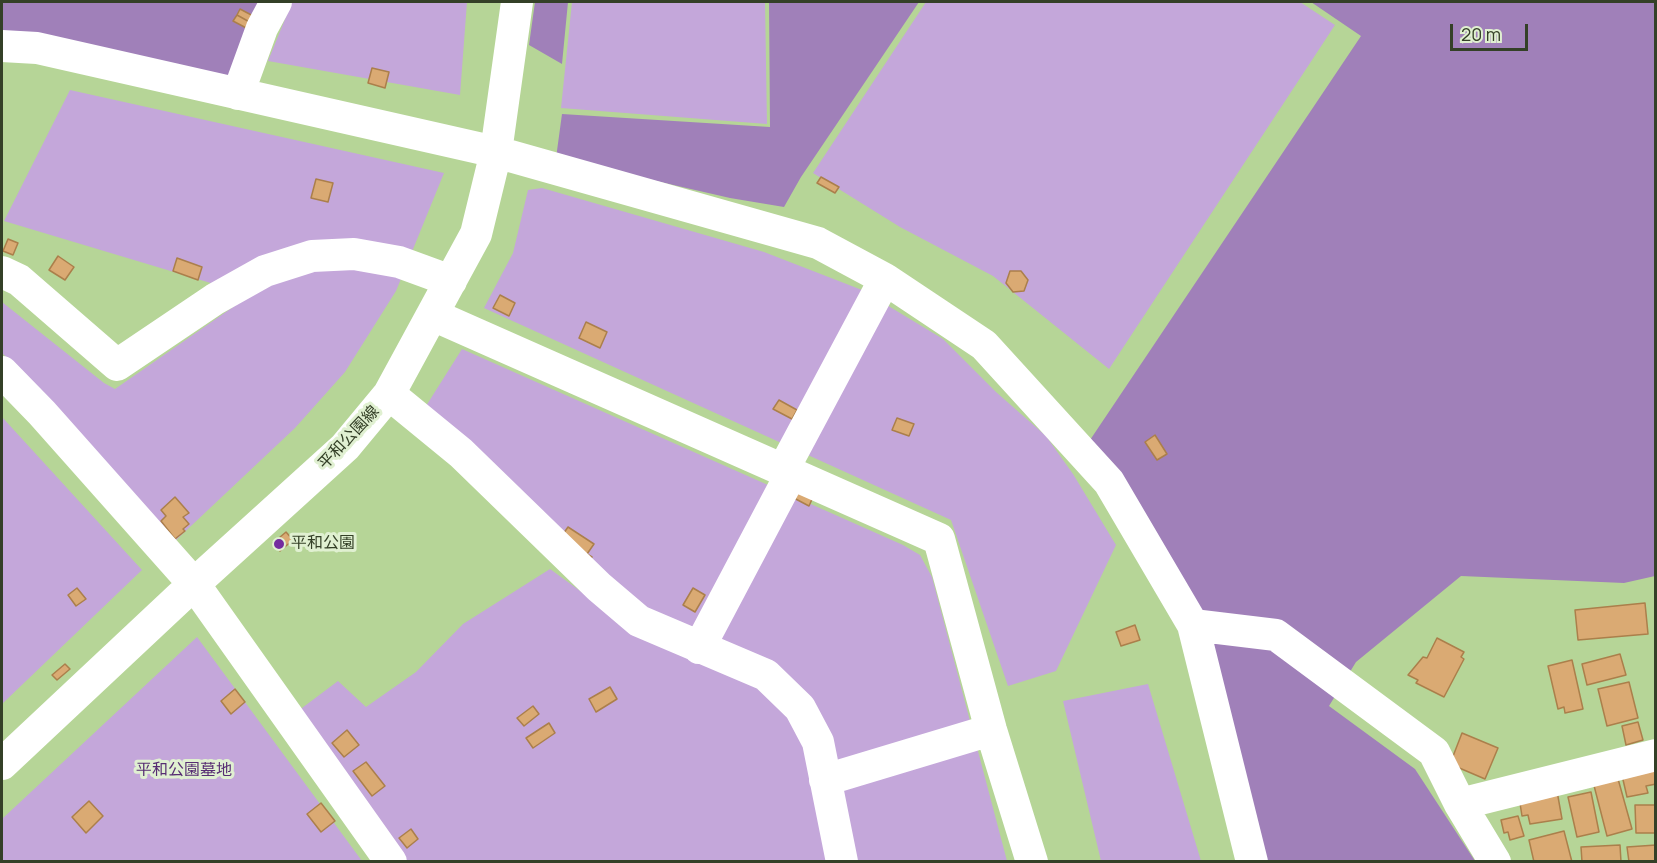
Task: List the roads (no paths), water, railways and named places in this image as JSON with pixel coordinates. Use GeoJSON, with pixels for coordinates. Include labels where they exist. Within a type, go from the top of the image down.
{"type":"FeatureCollection","features":[{"type":"Feature","properties":{"kind":"street"},"geometry":{"type":"LineString","coordinates":[[238,94],[262,28],[276,2]]}},
{"type":"Feature","properties":{"kind":"street","name":"平和公園線"},"geometry":{"type":"LineString","coordinates":[[2,764],[194,584],[345,447],[388,394],[476,234],[496,152],[517,2]]}},
{"type":"Feature","properties":{"kind":"street"},"geometry":{"type":"LineString","coordinates":[[2,46],[37,48],[496,152],[818,243],[885,279],[984,345],[1109,482],[1193,625],[1247,860]]}},
{"type":"Feature","properties":{"kind":"street"},"geometry":{"type":"LineString","coordinates":[[2,272],[19,280],[117,364],[215,299],[255,276],[312,256],[354,254],[399,262],[451,281]]}},
{"type":"Feature","properties":{"kind":"street"},"geometry":{"type":"LineString","coordinates":[[699,648],[885,279]]}},
{"type":"Feature","properties":{"kind":"street"},"geometry":{"type":"LineString","coordinates":[[433,315],[939,539],[991,730],[1032,861]]}},
{"type":"Feature","properties":{"kind":"street"},"geometry":{"type":"LineString","coordinates":[[2,372],[42,413],[194,584],[391,861]]}},
{"type":"Feature","properties":{"kind":"street"},"geometry":{"type":"LineString","coordinates":[[388,394],[461,453],[599,587],[639,621],[766,675],[800,708],[818,742],[842,861]]}},
{"type":"Feature","properties":{"kind":"street"},"geometry":{"type":"LineString","coordinates":[[1193,625],[1276,635],[1434,752],[1460,804],[1495,861]]}},
{"type":"Feature","properties":{"kind":"street"},"geometry":{"type":"LineString","coordinates":[[825,780],[991,730]]}},
{"type":"Feature","properties":{"kind":"street"},"geometry":{"type":"LineString","coordinates":[[1460,804],[1656,755]]}},
{"type":"Feature","properties":{"kind":"place","name":"平和公園"},"geometry":{"type":"Point","coordinates":[279,544]}},
{"type":"Feature","properties":{"kind":"park label","name":"平和公園墓地"},"geometry":{"type":"Point","coordinates":[184,771]}}]}
